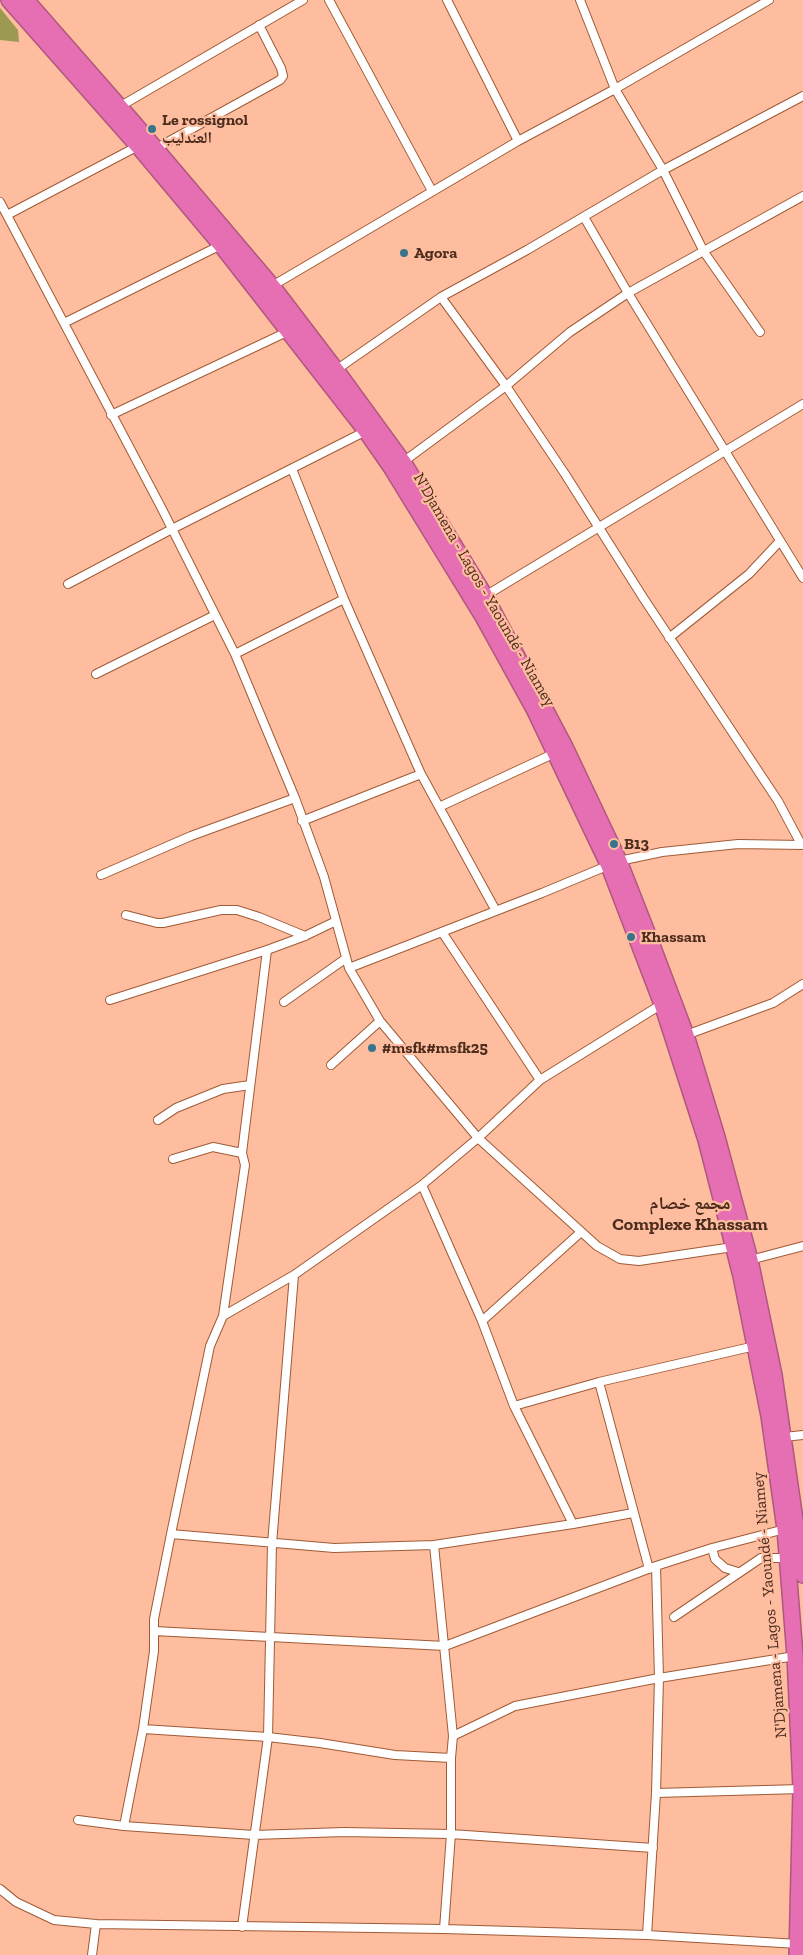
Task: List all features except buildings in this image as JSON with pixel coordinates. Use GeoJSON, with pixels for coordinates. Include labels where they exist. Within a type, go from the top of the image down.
{"type":"FeatureCollection","features":[{"type":"Feature","properties":{"kind":"highway","name":"N'Djamena - Lagos - Yaoundé - Niamey"},"geometry":{"type":"LineString","coordinates":[[20,3],[272,286],[336,370],[402,462],[485,596],[565,747],[686,1035],[717,1136],[750,1260],[774,1375],[803,1575]]}},
{"type":"Feature","properties":{"kind":"highway","name":"N'Djamena - Lagos - Yaoundé - Niamey"},"geometry":{"type":"LineString","coordinates":[[147,145],[221,245],[366,431],[441,546],[535,711],[614,864],[706,1140],[741,1276],[769,1416],[785,1529],[796,1656],[801,1789],[797,1950]]}},
{"type":"Feature","properties":{"kind":"street"},"geometry":{"type":"LineString","coordinates":[[114,110],[303,0]]}},
{"type":"Feature","properties":{"kind":"street"},"geometry":{"type":"LineString","coordinates":[[329,0],[432,192]]}},
{"type":"Feature","properties":{"kind":"street"},"geometry":{"type":"LineString","coordinates":[[447,0],[518,141]]}},
{"type":"Feature","properties":{"kind":"street"},"geometry":{"type":"LineString","coordinates":[[580,0],[615,89],[663,170],[704,252],[760,332]]}},
{"type":"Feature","properties":{"kind":"street"},"geometry":{"type":"LineString","coordinates":[[272,286],[518,141],[615,89],[769,0]]}},
{"type":"Feature","properties":{"kind":"street"},"geometry":{"type":"LineString","coordinates":[[7,215],[280,80],[283,76],[281,68],[258,25]]}},
{"type":"Feature","properties":{"kind":"street"},"geometry":{"type":"LineString","coordinates":[[336,370],[441,297],[584,217],[663,170],[803,96]]}},
{"type":"Feature","properties":{"kind":"street"},"geometry":{"type":"LineString","coordinates":[[402,462],[506,386],[570,332],[628,293],[803,196]]}},
{"type":"Feature","properties":{"kind":"street"},"geometry":{"type":"LineString","coordinates":[[0,202],[172,528],[235,654],[295,798],[324,877],[345,959],[380,1021],[478,1138],[597,1246],[620,1259],[639,1260],[733,1248]]}},
{"type":"Feature","properties":{"kind":"street"},"geometry":{"type":"LineString","coordinates":[[584,217],[628,293],[803,578]]}},
{"type":"Feature","properties":{"kind":"street"},"geometry":{"type":"LineString","coordinates":[[64,323],[221,245]]}},
{"type":"Feature","properties":{"kind":"street"},"geometry":{"type":"LineString","coordinates":[[349,968],[614,864],[662,852],[738,844],[802,845],[778,801],[600,528],[506,386],[441,297]]}},
{"type":"Feature","properties":{"kind":"street"},"geometry":{"type":"LineString","coordinates":[[112,415],[289,331]]}},
{"type":"Feature","properties":{"kind":"street"},"geometry":{"type":"LineString","coordinates":[[485,596],[803,404]]}},
{"type":"Feature","properties":{"kind":"street"},"geometry":{"type":"LineString","coordinates":[[68,584],[172,528],[366,431]]}},
{"type":"Feature","properties":{"kind":"street"},"geometry":{"type":"LineString","coordinates":[[292,468],[344,599],[422,774],[496,911]]}},
{"type":"Feature","properties":{"kind":"street"},"geometry":{"type":"LineString","coordinates":[[670,638],[749,574],[780,541]]}},
{"type":"Feature","properties":{"kind":"street"},"geometry":{"type":"LineString","coordinates":[[235,654],[344,599]]}},
{"type":"Feature","properties":{"kind":"street"},"geometry":{"type":"LineString","coordinates":[[96,674],[215,615]]}},
{"type":"Feature","properties":{"kind":"street"},"geometry":{"type":"LineString","coordinates":[[439,807],[555,753]]}},
{"type":"Feature","properties":{"kind":"street"},"geometry":{"type":"LineString","coordinates":[[302,821],[422,774]]}},
{"type":"Feature","properties":{"kind":"street"},"geometry":{"type":"LineString","coordinates":[[101,875],[192,836],[295,798]]}},
{"type":"Feature","properties":{"kind":"street"},"geometry":{"type":"LineString","coordinates":[[126,915],[163,923],[220,910],[236,910],[259,917],[305,936]]}},
{"type":"Feature","properties":{"kind":"street"},"geometry":{"type":"LineString","coordinates":[[110,1000],[267,950],[305,936],[336,921]]}},
{"type":"Feature","properties":{"kind":"street"},"geometry":{"type":"LineString","coordinates":[[442,932],[540,1080]]}},
{"type":"Feature","properties":{"kind":"street"},"geometry":{"type":"LineString","coordinates":[[124,1826],[143,1729],[154,1651],[154,1619],[210,1346],[223,1316],[244,1165],[242,1153],[267,950]]}},
{"type":"Feature","properties":{"kind":"street"},"geometry":{"type":"LineString","coordinates":[[284,1002],[345,959]]}},
{"type":"Feature","properties":{"kind":"street"},"geometry":{"type":"LineString","coordinates":[[686,1035],[773,1003],[803,984]]}},
{"type":"Feature","properties":{"kind":"street"},"geometry":{"type":"LineString","coordinates":[[223,1316],[294,1275],[422,1185],[478,1138],[540,1080],[662,1004]]}},
{"type":"Feature","properties":{"kind":"street"},"geometry":{"type":"LineString","coordinates":[[331,1065],[380,1021]]}},
{"type":"Feature","properties":{"kind":"street"},"geometry":{"type":"LineString","coordinates":[[158,1120],[176,1108],[223,1089],[250,1085]]}},
{"type":"Feature","properties":{"kind":"street"},"geometry":{"type":"LineString","coordinates":[[173,1159],[213,1147],[242,1153]]}},
{"type":"Feature","properties":{"kind":"street"},"geometry":{"type":"LineString","coordinates":[[422,1185],[482,1321],[514,1406],[573,1524]]}},
{"type":"Feature","properties":{"kind":"street"},"geometry":{"type":"LineString","coordinates":[[482,1321],[581,1232]]}},
{"type":"Feature","properties":{"kind":"street"},"geometry":{"type":"LineString","coordinates":[[750,1260],[803,1246]]}},
{"type":"Feature","properties":{"kind":"street"},"geometry":{"type":"LineString","coordinates":[[242,1927],[268,1737],[272,1544],[294,1275]]}},
{"type":"Feature","properties":{"kind":"street"},"geometry":{"type":"LineString","coordinates":[[514,1406],[599,1382],[755,1346]]}},
{"type":"Feature","properties":{"kind":"street"},"geometry":{"type":"LineString","coordinates":[[599,1382],[633,1513],[653,1568],[659,1678],[656,1793],[647,1935]]}},
{"type":"Feature","properties":{"kind":"street"},"geometry":{"type":"LineString","coordinates":[[784,1436],[803,1435]]}},
{"type":"Feature","properties":{"kind":"street"},"geometry":{"type":"LineString","coordinates":[[171,1534],[334,1548],[434,1545],[633,1513]]}},
{"type":"Feature","properties":{"kind":"street"},"geometry":{"type":"LineString","coordinates":[[154,1631],[445,1646],[653,1568],[712,1548],[785,1529]]}},
{"type":"Feature","properties":{"kind":"street"},"geometry":{"type":"LineString","coordinates":[[434,1545],[453,1736],[451,1758],[451,1834],[444,1929]]}},
{"type":"Feature","properties":{"kind":"street"},"geometry":{"type":"LineString","coordinates":[[712,1548],[715,1559],[725,1568],[738,1572]]}},
{"type":"Feature","properties":{"kind":"street"},"geometry":{"type":"LineString","coordinates":[[674,1617],[761,1558],[787,1558]]}},
{"type":"Feature","properties":{"kind":"street"},"geometry":{"type":"LineString","coordinates":[[453,1736],[514,1706],[659,1678],[796,1656]]}},
{"type":"Feature","properties":{"kind":"street"},"geometry":{"type":"LineString","coordinates":[[143,1729],[268,1737],[395,1755],[451,1758]]}},
{"type":"Feature","properties":{"kind":"street"},"geometry":{"type":"LineString","coordinates":[[656,1793],[801,1789]]}},
{"type":"Feature","properties":{"kind":"street"},"geometry":{"type":"LineString","coordinates":[[78,1820],[124,1826],[254,1835],[344,1832],[451,1834],[653,1848]]}},
{"type":"Feature","properties":{"kind":"street"},"geometry":{"type":"LineString","coordinates":[[0,1889],[16,1902],[54,1920],[96,1924],[444,1929],[647,1935],[797,1950]]}},
{"type":"Feature","properties":{"kind":"street"},"geometry":{"type":"LineString","coordinates":[[92,1955],[96,1924]]}},
{"type":"Feature","properties":{"kind":"shaded area"},"geometry":{"type":"Polygon","coordinates":[[[0,8],[18,30],[19,42],[0,40],[0,8]]]}},
{"type":"Feature","properties":{"kind":"place","name":"Le rossignol العندليب"},"geometry":{"type":"Point","coordinates":[152,129]}},
{"type":"Feature","properties":{"kind":"place","name":"Agora"},"geometry":{"type":"Point","coordinates":[404,253]}},
{"type":"Feature","properties":{"kind":"place","name":"B13"},"geometry":{"type":"Point","coordinates":[614,844]}},
{"type":"Feature","properties":{"kind":"place","name":"Khassam"},"geometry":{"type":"Point","coordinates":[631,937]}},
{"type":"Feature","properties":{"kind":"place","name":"#msfk#msfk25"},"geometry":{"type":"Point","coordinates":[372,1048]}},
{"type":"Feature","properties":{"kind":"district","name":"مجمع خصام Complexe Khassam"},"geometry":{"type":"Point","coordinates":[690,1214]}}]}
